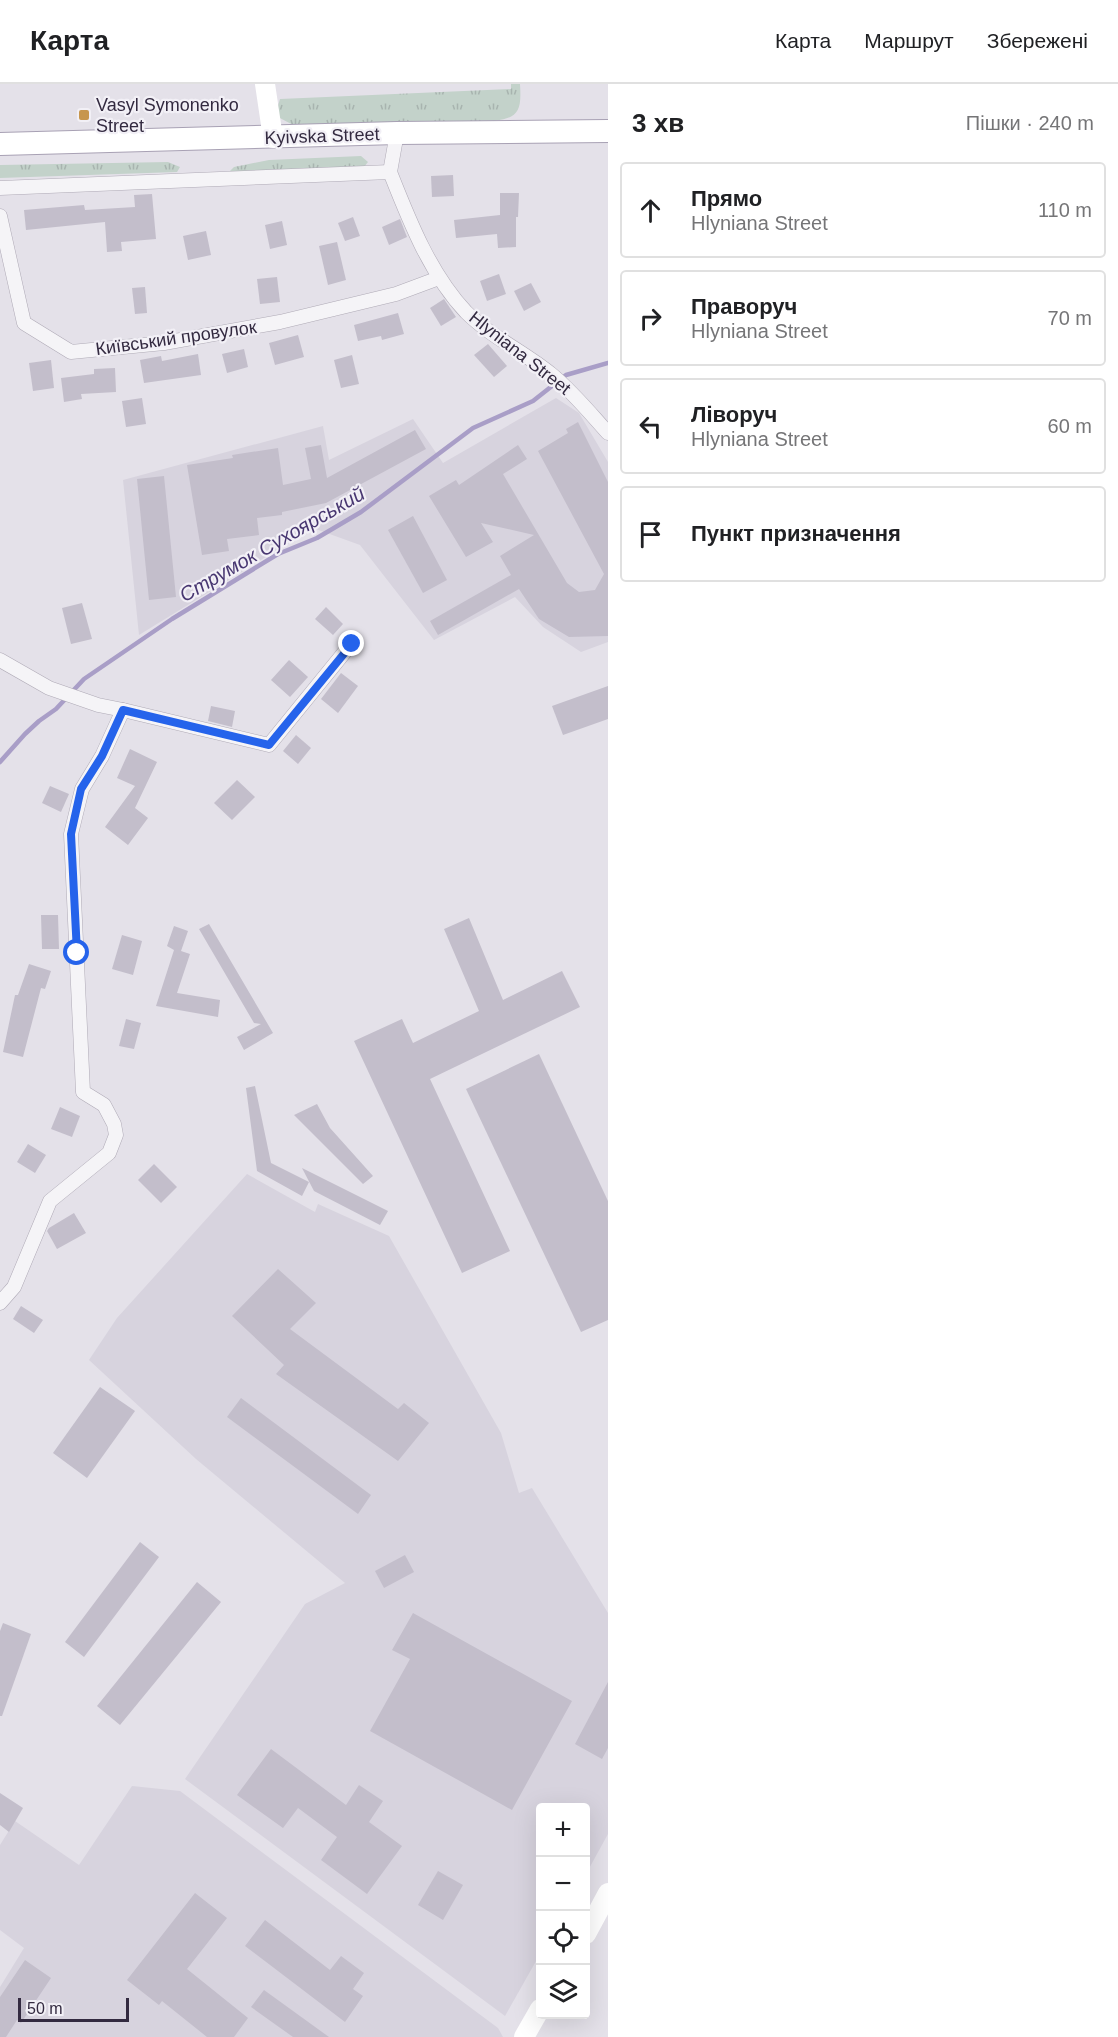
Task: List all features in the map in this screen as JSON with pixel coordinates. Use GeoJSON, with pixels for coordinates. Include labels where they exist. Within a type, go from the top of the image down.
{"type":"FeatureCollection","features":[{"type":"Feature","properties":{"kind":"main road","name":"Kyivska Street"},"geometry":{"type":"LineString","coordinates":[[0,144],[608,131]]}},
{"type":"Feature","properties":{"kind":"street"},"geometry":{"type":"LineString","coordinates":[[265,84],[273,138]]}},
{"type":"Feature","properties":{"kind":"street"},"geometry":{"type":"LineString","coordinates":[[0,188],[390,172],[397,134]]}},
{"type":"Feature","properties":{"kind":"street","name":"Hlyniana Street"},"geometry":{"type":"LineString","coordinates":[[390,172],[402,204],[439,278],[467,312],[493,334],[551,374],[608,433]]}},
{"type":"Feature","properties":{"kind":"street","name":"Київський провулок"},"geometry":{"type":"LineString","coordinates":[[0,216],[24,323],[70,352],[165,343],[280,322],[396,294],[439,278]]}},
{"type":"Feature","properties":{"kind":"street"},"geometry":{"type":"LineString","coordinates":[[0,660],[50,688],[81,699],[269,745],[352,644]]}},
{"type":"Feature","properties":{"kind":"street"},"geometry":{"type":"LineString","coordinates":[[0,1303],[14,1287],[50,1201],[109,1153],[116,1135],[114,1124],[104,1105],[83,1092],[71,834],[81,789],[102,756],[123,710]]}},
{"type":"Feature","properties":{"kind":"street"},"geometry":{"type":"LineString","coordinates":[[590,1925],[608,1893]]}},
{"type":"Feature","properties":{"kind":"street"},"geometry":{"type":"LineString","coordinates":[[524,2037],[536,2016]]}},
{"type":"Feature","properties":{"kind":"shaded area"},"geometry":{"type":"Polygon","coordinates":[[[556,398],[579,413],[608,462],[608,642],[581,652],[543,627],[515,597],[434,640],[360,545],[313,528],[139,635],[123,480],[323,426],[329,460],[413,419],[443,463],[556,398]]]}},
{"type":"Feature","properties":{"kind":"shaded area"},"geometry":{"type":"Polygon","coordinates":[[[247,1174],[315,1212],[318,1204],[389,1236],[501,1433],[519,1493],[532,1488],[608,1613],[608,1834],[590,1867],[590,1803],[536,1803],[536,1961],[505,2016],[185,1779],[305,1604],[345,1583],[196,1459],[89,1360],[117,1318],[247,1174]]]}},
{"type":"Feature","properties":{"kind":"shaded area"},"geometry":{"type":"Polygon","coordinates":[[[132,1786],[180,1791],[498,2028],[503,2037],[0,2037],[0,1987],[24,1948],[0,1930],[0,1845],[15,1821],[79,1865],[132,1786]]]}},
{"type":"Feature","properties":{"kind":"green space"},"geometry":{"type":"Polygon","coordinates":[[[511,84],[520,84],[520,102],[516,113],[506,119],[488,122],[295,126],[278,117],[277,109],[280,99],[511,89],[511,84]]]}},
{"type":"Feature","properties":{"kind":"green space"},"geometry":{"type":"Polygon","coordinates":[[[361,156],[368,162],[364,167],[233,173],[230,171],[234,167],[269,160],[361,156]]]}},
{"type":"Feature","properties":{"kind":"green space"},"geometry":{"type":"Polygon","coordinates":[[[168,162],[180,167],[177,172],[0,178],[0,165],[168,162]]]}},
{"type":"Feature","properties":{"kind":"building"},"geometry":{"type":"Polygon","coordinates":[[[453,175],[454,196],[432,197],[431,176],[453,175]]]}},
{"type":"Feature","properties":{"kind":"building"},"geometry":{"type":"Polygon","coordinates":[[[500,193],[519,193],[516,247],[498,248],[497,234],[456,238],[454,220],[500,215],[500,193]]]}},
{"type":"Feature","properties":{"kind":"building"},"geometry":{"type":"Polygon","coordinates":[[[152,194],[156,239],[121,242],[122,251],[107,252],[105,222],[26,230],[24,210],[84,205],[85,210],[135,207],[134,195],[152,194]]]}},
{"type":"Feature","properties":{"kind":"building"},"geometry":{"type":"Polygon","coordinates":[[[353,217],[360,236],[345,241],[338,223],[353,217]]]}},
{"type":"Feature","properties":{"kind":"building"},"geometry":{"type":"Polygon","coordinates":[[[400,219],[407,237],[389,245],[382,227],[400,219]]]}},
{"type":"Feature","properties":{"kind":"building"},"geometry":{"type":"Polygon","coordinates":[[[282,221],[287,245],[270,249],[265,225],[282,221]]]}},
{"type":"Feature","properties":{"kind":"building"},"geometry":{"type":"Polygon","coordinates":[[[206,231],[211,255],[188,260],[183,236],[206,231]]]}},
{"type":"Feature","properties":{"kind":"building"},"geometry":{"type":"Polygon","coordinates":[[[337,242],[346,280],[328,285],[319,246],[337,242]]]}},
{"type":"Feature","properties":{"kind":"building"},"geometry":{"type":"Polygon","coordinates":[[[499,274],[506,294],[487,301],[480,281],[499,274]]]}},
{"type":"Feature","properties":{"kind":"building"},"geometry":{"type":"Polygon","coordinates":[[[277,277],[280,302],[260,304],[257,279],[277,277]]]}},
{"type":"Feature","properties":{"kind":"building"},"geometry":{"type":"Polygon","coordinates":[[[531,283],[541,302],[524,311],[514,291],[531,283]]]}},
{"type":"Feature","properties":{"kind":"building"},"geometry":{"type":"Polygon","coordinates":[[[145,287],[147,313],[135,314],[132,288],[145,287]]]}},
{"type":"Feature","properties":{"kind":"building"},"geometry":{"type":"Polygon","coordinates":[[[444,299],[456,317],[441,326],[430,308],[444,299]]]}},
{"type":"Feature","properties":{"kind":"building"},"geometry":{"type":"Polygon","coordinates":[[[398,313],[404,334],[382,340],[381,336],[358,341],[354,325],[398,313]]]}},
{"type":"Feature","properties":{"kind":"building"},"geometry":{"type":"Polygon","coordinates":[[[298,335],[304,357],[275,365],[269,343],[298,335]]]}},
{"type":"Feature","properties":{"kind":"building"},"geometry":{"type":"Polygon","coordinates":[[[488,344],[507,366],[494,377],[474,355],[488,344]]]}},
{"type":"Feature","properties":{"kind":"building"},"geometry":{"type":"Polygon","coordinates":[[[244,349],[248,367],[227,373],[222,354],[244,349]]]}},
{"type":"Feature","properties":{"kind":"building"},"geometry":{"type":"Polygon","coordinates":[[[198,354],[201,375],[144,383],[140,360],[161,356],[162,361],[198,354]]]}},
{"type":"Feature","properties":{"kind":"building"},"geometry":{"type":"Polygon","coordinates":[[[352,355],[359,384],[341,388],[334,360],[352,355]]]}},
{"type":"Feature","properties":{"kind":"building"},"geometry":{"type":"Polygon","coordinates":[[[51,360],[54,388],[33,391],[29,363],[51,360]]]}},
{"type":"Feature","properties":{"kind":"building"},"geometry":{"type":"Polygon","coordinates":[[[115,368],[116,392],[81,394],[82,399],[64,402],[61,378],[94,374],[94,369],[115,368]]]}},
{"type":"Feature","properties":{"kind":"building"},"geometry":{"type":"Polygon","coordinates":[[[142,398],[146,424],[126,427],[122,401],[142,398]]]}},
{"type":"Feature","properties":{"kind":"building"},"geometry":{"type":"Polygon","coordinates":[[[578,422],[608,482],[608,636],[569,637],[539,619],[519,589],[438,635],[430,621],[511,575],[500,556],[534,535],[481,523],[493,542],[466,557],[429,496],[456,480],[459,485],[518,445],[527,459],[503,474],[567,583],[579,592],[595,590],[604,574],[538,451],[568,433],[566,429],[578,422]]]}},
{"type":"Feature","properties":{"kind":"building"},"geometry":{"type":"Polygon","coordinates":[[[415,430],[426,449],[326,503],[282,512],[282,515],[257,518],[259,535],[227,539],[229,551],[202,555],[187,465],[278,448],[283,485],[311,479],[305,448],[321,445],[327,478],[415,430]]]}},
{"type":"Feature","properties":{"kind":"building"},"geometry":{"type":"Polygon","coordinates":[[[164,476],[176,597],[149,600],[137,479],[164,476]]]}},
{"type":"Feature","properties":{"kind":"building"},"geometry":{"type":"Polygon","coordinates":[[[413,516],[447,580],[423,593],[388,530],[413,516]]]}},
{"type":"Feature","properties":{"kind":"building"},"geometry":{"type":"Polygon","coordinates":[[[82,603],[92,639],[71,644],[62,608],[82,603]]]}},
{"type":"Feature","properties":{"kind":"building"},"geometry":{"type":"Polygon","coordinates":[[[326,607],[343,624],[333,635],[315,619],[326,607]]]}},
{"type":"Feature","properties":{"kind":"building"},"geometry":{"type":"Polygon","coordinates":[[[289,660],[308,677],[290,697],[271,680],[289,660]]]}},
{"type":"Feature","properties":{"kind":"building"},"geometry":{"type":"Polygon","coordinates":[[[341,673],[358,686],[338,713],[321,699],[341,673]]]}},
{"type":"Feature","properties":{"kind":"building"},"geometry":{"type":"Polygon","coordinates":[[[608,686],[608,719],[563,735],[552,706],[608,686]]]}},
{"type":"Feature","properties":{"kind":"building"},"geometry":{"type":"Polygon","coordinates":[[[211,706],[235,711],[232,727],[208,721],[211,706]]]}},
{"type":"Feature","properties":{"kind":"building"},"geometry":{"type":"Polygon","coordinates":[[[296,735],[311,748],[298,764],[283,751],[296,735]]]}},
{"type":"Feature","properties":{"kind":"building"},"geometry":{"type":"Polygon","coordinates":[[[130,749],[157,762],[135,808],[148,818],[128,845],[105,827],[135,786],[117,778],[130,749]]]}},
{"type":"Feature","properties":{"kind":"building"},"geometry":{"type":"Polygon","coordinates":[[[237,780],[255,797],[232,820],[214,803],[237,780]]]}},
{"type":"Feature","properties":{"kind":"building"},"geometry":{"type":"Polygon","coordinates":[[[50,786],[69,794],[61,812],[42,803],[50,786]]]}},
{"type":"Feature","properties":{"kind":"building"},"geometry":{"type":"Polygon","coordinates":[[[41,915],[58,915],[59,949],[42,949],[41,915]]]}},
{"type":"Feature","properties":{"kind":"building"},"geometry":{"type":"Polygon","coordinates":[[[469,918],[503,1000],[562,971],[580,1007],[430,1079],[510,1251],[462,1273],[354,1041],[402,1019],[413,1043],[479,1011],[444,929],[469,918]]]}},
{"type":"Feature","properties":{"kind":"building"},"geometry":{"type":"Polygon","coordinates":[[[209,924],[273,1033],[244,1050],[237,1037],[261,1024],[254,1023],[199,929],[209,924]]]}},
{"type":"Feature","properties":{"kind":"building"},"geometry":{"type":"Polygon","coordinates":[[[174,926],[188,931],[181,951],[190,954],[177,993],[220,1000],[218,1017],[156,1006],[174,950],[167,946],[174,926]]]}},
{"type":"Feature","properties":{"kind":"building"},"geometry":{"type":"Polygon","coordinates":[[[122,935],[142,941],[133,975],[112,969],[122,935]]]}},
{"type":"Feature","properties":{"kind":"building"},"geometry":{"type":"Polygon","coordinates":[[[29,964],[51,971],[45,989],[41,988],[23,1057],[3,1052],[15,995],[18,995],[29,964]]]}},
{"type":"Feature","properties":{"kind":"building"},"geometry":{"type":"Polygon","coordinates":[[[126,1019],[141,1023],[134,1049],[119,1046],[126,1019]]]}},
{"type":"Feature","properties":{"kind":"building"},"geometry":{"type":"Polygon","coordinates":[[[539,1054],[608,1201],[608,1320],[581,1332],[466,1089],[539,1054]]]}},
{"type":"Feature","properties":{"kind":"building"},"geometry":{"type":"Polygon","coordinates":[[[255,1086],[271,1163],[309,1182],[302,1196],[257,1171],[246,1088],[255,1086]]]}},
{"type":"Feature","properties":{"kind":"building"},"geometry":{"type":"Polygon","coordinates":[[[317,1104],[330,1128],[373,1176],[363,1184],[294,1115],[317,1104]]]}},
{"type":"Feature","properties":{"kind":"building"},"geometry":{"type":"Polygon","coordinates":[[[60,1107],[80,1116],[72,1137],[51,1129],[60,1107]]]}},
{"type":"Feature","properties":{"kind":"building"},"geometry":{"type":"Polygon","coordinates":[[[28,1144],[46,1155],[35,1173],[17,1162],[28,1144]]]}},
{"type":"Feature","properties":{"kind":"building"},"geometry":{"type":"Polygon","coordinates":[[[154,1164],[177,1187],[161,1203],[138,1180],[154,1164]]]}},
{"type":"Feature","properties":{"kind":"building"},"geometry":{"type":"Polygon","coordinates":[[[302,1168],[388,1211],[380,1225],[314,1191],[302,1168]]]}},
{"type":"Feature","properties":{"kind":"building"},"geometry":{"type":"Polygon","coordinates":[[[74,1213],[86,1233],[57,1249],[47,1231],[74,1213]]]}},
{"type":"Feature","properties":{"kind":"building"},"geometry":{"type":"Polygon","coordinates":[[[278,1269],[316,1303],[290,1329],[398,1409],[404,1403],[429,1423],[398,1461],[276,1374],[284,1365],[232,1316],[278,1269]]]}},
{"type":"Feature","properties":{"kind":"building"},"geometry":{"type":"Polygon","coordinates":[[[21,1306],[43,1320],[34,1333],[13,1319],[21,1306]]]}},
{"type":"Feature","properties":{"kind":"building"},"geometry":{"type":"Polygon","coordinates":[[[100,1387],[135,1411],[87,1478],[53,1453],[100,1387]]]}},
{"type":"Feature","properties":{"kind":"building"},"geometry":{"type":"Polygon","coordinates":[[[241,1398],[371,1495],[358,1514],[227,1417],[241,1398]]]}},
{"type":"Feature","properties":{"kind":"building"},"geometry":{"type":"Polygon","coordinates":[[[140,1542],[159,1557],[84,1657],[65,1642],[140,1542]]]}},
{"type":"Feature","properties":{"kind":"building"},"geometry":{"type":"Polygon","coordinates":[[[405,1555],[414,1572],[384,1588],[375,1571],[405,1555]]]}},
{"type":"Feature","properties":{"kind":"building"},"geometry":{"type":"Polygon","coordinates":[[[197,1582],[221,1602],[120,1725],[97,1706],[197,1582]]]}},
{"type":"Feature","properties":{"kind":"building"},"geometry":{"type":"Polygon","coordinates":[[[413,1613],[572,1701],[512,1810],[370,1731],[410,1659],[392,1650],[413,1613]]]}},
{"type":"Feature","properties":{"kind":"building"},"geometry":{"type":"Polygon","coordinates":[[[3,1623],[31,1634],[2,1716],[0,1716],[0,1631],[3,1623]]]}},
{"type":"Feature","properties":{"kind":"building"},"geometry":{"type":"Polygon","coordinates":[[[608,1682],[608,1748],[602,1759],[575,1744],[608,1682]]]}},
{"type":"Feature","properties":{"kind":"building"},"geometry":{"type":"Polygon","coordinates":[[[271,1749],[346,1805],[359,1785],[383,1801],[369,1822],[402,1846],[367,1894],[321,1860],[337,1837],[298,1808],[283,1828],[237,1795],[271,1749]]]}},
{"type":"Feature","properties":{"kind":"building"},"geometry":{"type":"Polygon","coordinates":[[[0,1793],[23,1808],[9,1832],[0,1825],[0,1793]]]}},
{"type":"Feature","properties":{"kind":"building"},"geometry":{"type":"Polygon","coordinates":[[[438,1871],[463,1885],[443,1920],[418,1905],[438,1871]]]}},
{"type":"Feature","properties":{"kind":"building"},"geometry":{"type":"Polygon","coordinates":[[[195,1893],[227,1918],[187,1969],[248,2018],[234,2037],[207,2037],[162,2001],[159,2005],[127,1980],[195,1893]]]}},
{"type":"Feature","properties":{"kind":"building"},"geometry":{"type":"Polygon","coordinates":[[[265,1920],[330,1970],[341,1956],[364,1973],[353,1989],[363,1996],[345,2022],[245,1946],[265,1920]]]}},
{"type":"Feature","properties":{"kind":"building"},"geometry":{"type":"Polygon","coordinates":[[[25,1960],[51,1978],[21,2023],[17,2020],[6,2037],[0,2037],[0,1997],[25,1960]]]}},
{"type":"Feature","properties":{"kind":"building"},"geometry":{"type":"Polygon","coordinates":[[[264,1990],[329,2037],[293,2037],[251,2007],[264,1990]]]}},
{"type":"Feature","properties":{"kind":"waterway","name":"Струмок Сухоярський"},"geometry":{"type":"LineString","coordinates":[[0,762],[25,734],[56,709],[84,679],[172,619],[278,554],[317,538],[361,512],[473,428],[533,401],[566,375],[608,363]]}},
{"type":"Feature","properties":{"kind":"place","name":"Vasyl Symonenko Street"},"geometry":{"type":"Point","coordinates":[84,115]}},
{"type":"Feature","properties":{"kind":"route"},"geometry":{"type":"LineString","coordinates":[[77,953],[71,834],[81,789],[102,756],[123,710],[269,745],[352,644]]}}]}
